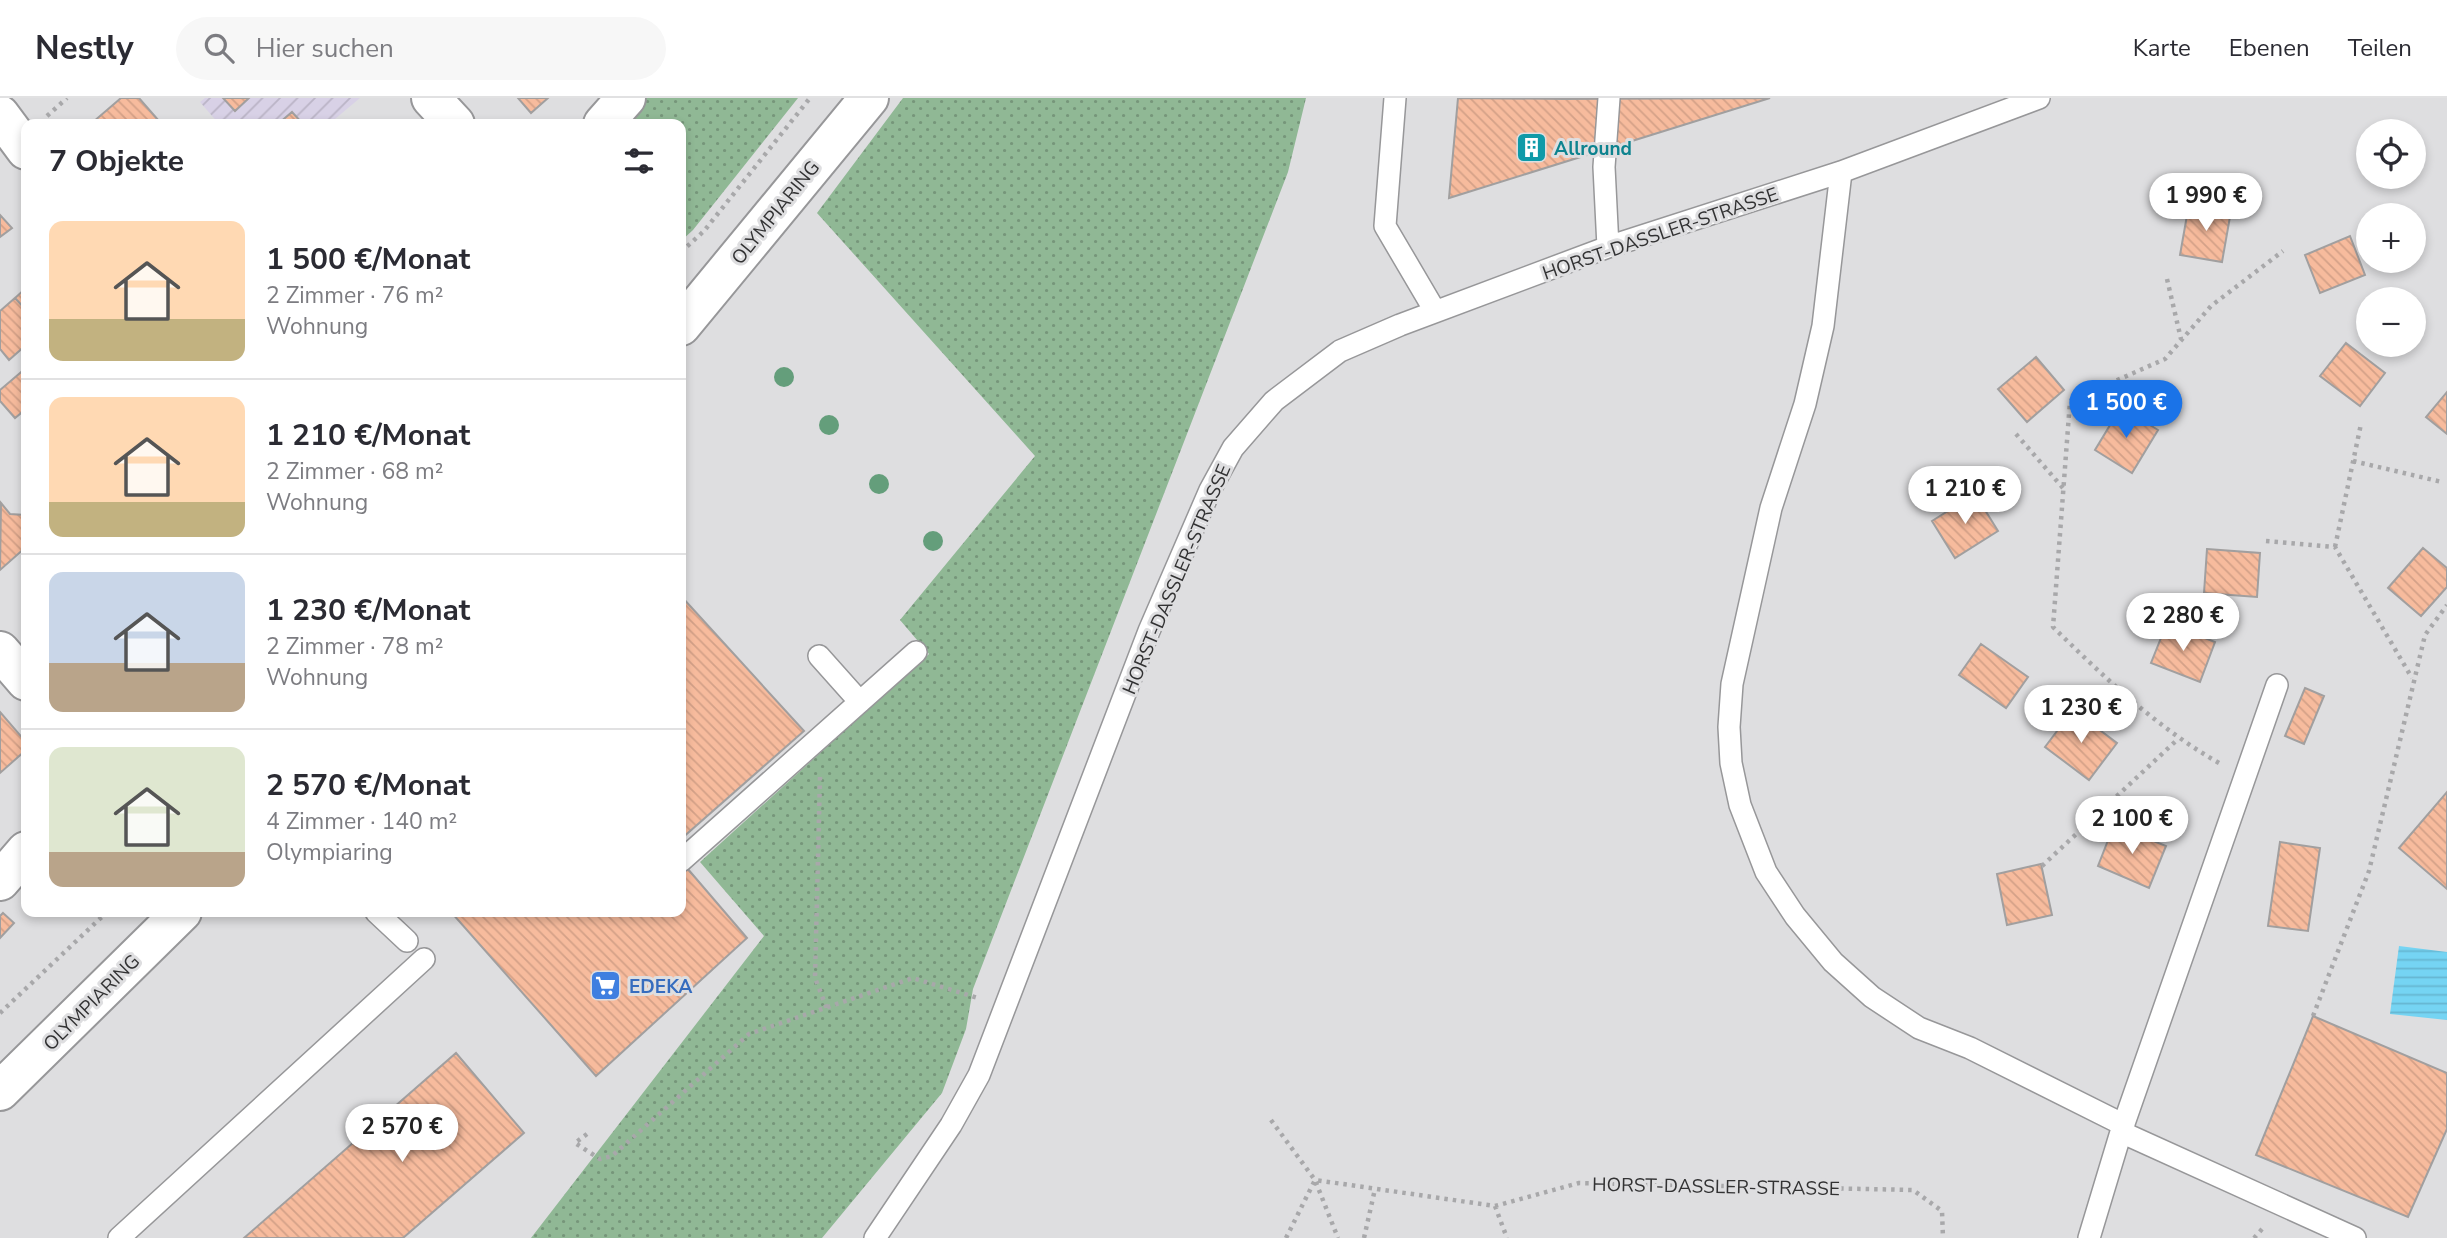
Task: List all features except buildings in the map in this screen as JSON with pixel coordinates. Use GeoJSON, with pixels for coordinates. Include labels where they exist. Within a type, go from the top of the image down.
{"type":"FeatureCollection","features":[{"type":"Feature","properties":{"kind":"street"},"geometry":{"type":"LineString","coordinates":[[431,98],[450,119]]}},
{"type":"Feature","properties":{"kind":"street"},"geometry":{"type":"LineString","coordinates":[[607,119],[626,98]]}},
{"type":"Feature","properties":{"kind":"street","name":"OLYMPIARING"},"geometry":{"type":"LineString","coordinates":[[686,320],[869,98]]}},
{"type":"Feature","properties":{"kind":"street"},"geometry":{"type":"LineString","coordinates":[[0,115],[21,143]]}},
{"type":"Feature","properties":{"kind":"street"},"geometry":{"type":"LineString","coordinates":[[0,652],[21,675]]}},
{"type":"Feature","properties":{"kind":"street"},"geometry":{"type":"LineString","coordinates":[[0,881],[21,857]]}},
{"type":"Feature","properties":{"kind":"street","name":"OLYMPIARING"},"geometry":{"type":"LineString","coordinates":[[0,1091],[176,917]]}},
{"type":"Feature","properties":{"kind":"lane"},"geometry":{"type":"LineString","coordinates":[[1395,98],[1385,226],[1435,311]]}},
{"type":"Feature","properties":{"kind":"lane"},"geometry":{"type":"LineString","coordinates":[[1608,247],[1604,167],[1609,98]]}},
{"type":"Feature","properties":{"kind":"lane","name":"HORST-DASSLER-STRASSE"},"geometry":{"type":"LineString","coordinates":[[875,1238],[951,1125],[979,1075],[1149,631],[1210,490],[1233,448],[1273,401],[1307,373],[1340,351],[1435,311],[1608,247],[1841,172],[2039,98]]}},
{"type":"Feature","properties":{"kind":"lane"},"geometry":{"type":"LineString","coordinates":[[1841,172],[1823,326],[1805,404],[1771,508],[1732,684],[1729,727],[1731,764],[1740,806],[1766,872],[1795,916],[1833,962],[1871,997],[1919,1028],[1970,1048],[2123,1129],[2355,1238]]}},
{"type":"Feature","properties":{"kind":"lane"},"geometry":{"type":"LineString","coordinates":[[686,857],[916,652]]}},
{"type":"Feature","properties":{"kind":"lane"},"geometry":{"type":"LineString","coordinates":[[819,656],[860,702]]}},
{"type":"Feature","properties":{"kind":"lane"},"geometry":{"type":"LineString","coordinates":[[2090,1238],[2123,1129],[2277,685]]}},
{"type":"Feature","properties":{"kind":"lane"},"geometry":{"type":"LineString","coordinates":[[381,917],[407,941]]}},
{"type":"Feature","properties":{"kind":"lane"},"geometry":{"type":"LineString","coordinates":[[118,1238],[424,959]]}},
{"type":"Feature","properties":{"kind":"path"},"geometry":{"type":"LineString","coordinates":[[43,119],[67,98]]}},
{"type":"Feature","properties":{"kind":"path"},"geometry":{"type":"LineString","coordinates":[[686,247],[704,231],[810,98]]}},
{"type":"Feature","properties":{"kind":"path"},"geometry":{"type":"LineString","coordinates":[[2244,777],[2178,739],[2100,673],[2053,627],[2063,488],[2070,401],[2165,359],[2211,306],[2283,251]]}},
{"type":"Feature","properties":{"kind":"path"},"geometry":{"type":"LineString","coordinates":[[2167,279],[2181,340]]}},
{"type":"Feature","properties":{"kind":"path"},"geometry":{"type":"LineString","coordinates":[[2361,424],[2334,547],[2412,678]]}},
{"type":"Feature","properties":{"kind":"path"},"geometry":{"type":"LineString","coordinates":[[2016,434],[2063,488]]}},
{"type":"Feature","properties":{"kind":"path"},"geometry":{"type":"LineString","coordinates":[[2353,461],[2442,482]]}},
{"type":"Feature","properties":{"kind":"path"},"geometry":{"type":"LineString","coordinates":[[2266,541],[2334,547]]}},
{"type":"Feature","properties":{"kind":"path"},"geometry":{"type":"LineString","coordinates":[[2313,1016],[2370,871],[2412,678],[2425,635],[2447,605]]}},
{"type":"Feature","properties":{"kind":"path"},"geometry":{"type":"LineString","coordinates":[[2042,866],[2178,739]]}},
{"type":"Feature","properties":{"kind":"path"},"geometry":{"type":"LineString","coordinates":[[820,768],[815,978],[827,1009]]}},
{"type":"Feature","properties":{"kind":"path"},"geometry":{"type":"LineString","coordinates":[[0,1013],[102,917]]}},
{"type":"Feature","properties":{"kind":"path"},"geometry":{"type":"LineString","coordinates":[[587,1134],[575,1143],[600,1159],[612,1156],[749,1034],[761,1027],[827,1009],[913,978],[927,980],[1005,1007]]}},
{"type":"Feature","properties":{"kind":"path"},"geometry":{"type":"LineString","coordinates":[[1271,1120],[1315,1181],[1338,1238]]}},
{"type":"Feature","properties":{"kind":"path"},"geometry":{"type":"LineString","coordinates":[[1286,1238],[1315,1181]]}},
{"type":"Feature","properties":{"kind":"path","name":"HORST-DASSLER-STRASSE"},"geometry":{"type":"LineString","coordinates":[[1315,1181],[1495,1206],[1579,1183],[1913,1190],[1942,1212],[1943,1238]]}},
{"type":"Feature","properties":{"kind":"path"},"geometry":{"type":"LineString","coordinates":[[1364,1238],[1375,1189]]}},
{"type":"Feature","properties":{"kind":"path"},"geometry":{"type":"LineString","coordinates":[[1495,1206],[1507,1238]]}},
{"type":"Feature","properties":{"kind":"shaded area"},"geometry":{"type":"Polygon","coordinates":[[[205,98],[360,98],[335,119],[215,119],[200,102],[205,98]]]}},
{"type":"Feature","properties":{"kind":"green space"},"geometry":{"type":"Polygon","coordinates":[[[644,98],[798,98],[686,236],[686,119],[630,119],[644,98]]]}},
{"type":"Feature","properties":{"kind":"green space"},"geometry":{"type":"Polygon","coordinates":[[[903,98],[1306,98],[1288,172],[973,989],[966,1029],[942,1093],[822,1238],[531,1238],[764,936],[700,862],[929,654],[900,620],[1035,456],[817,213],[903,98]]]}},
{"type":"Feature","properties":{"kind":"water"},"geometry":{"type":"Polygon","coordinates":[[[2399,946],[2447,952],[2447,1020],[2390,1014],[2399,946]]]}},
{"type":"Feature","properties":{"kind":"place","name":"Allround"},"geometry":{"type":"Point","coordinates":[1531,148]}},
{"type":"Feature","properties":{"kind":"place","name":"EDEKA"},"geometry":{"type":"Point","coordinates":[606,986]}}]}
